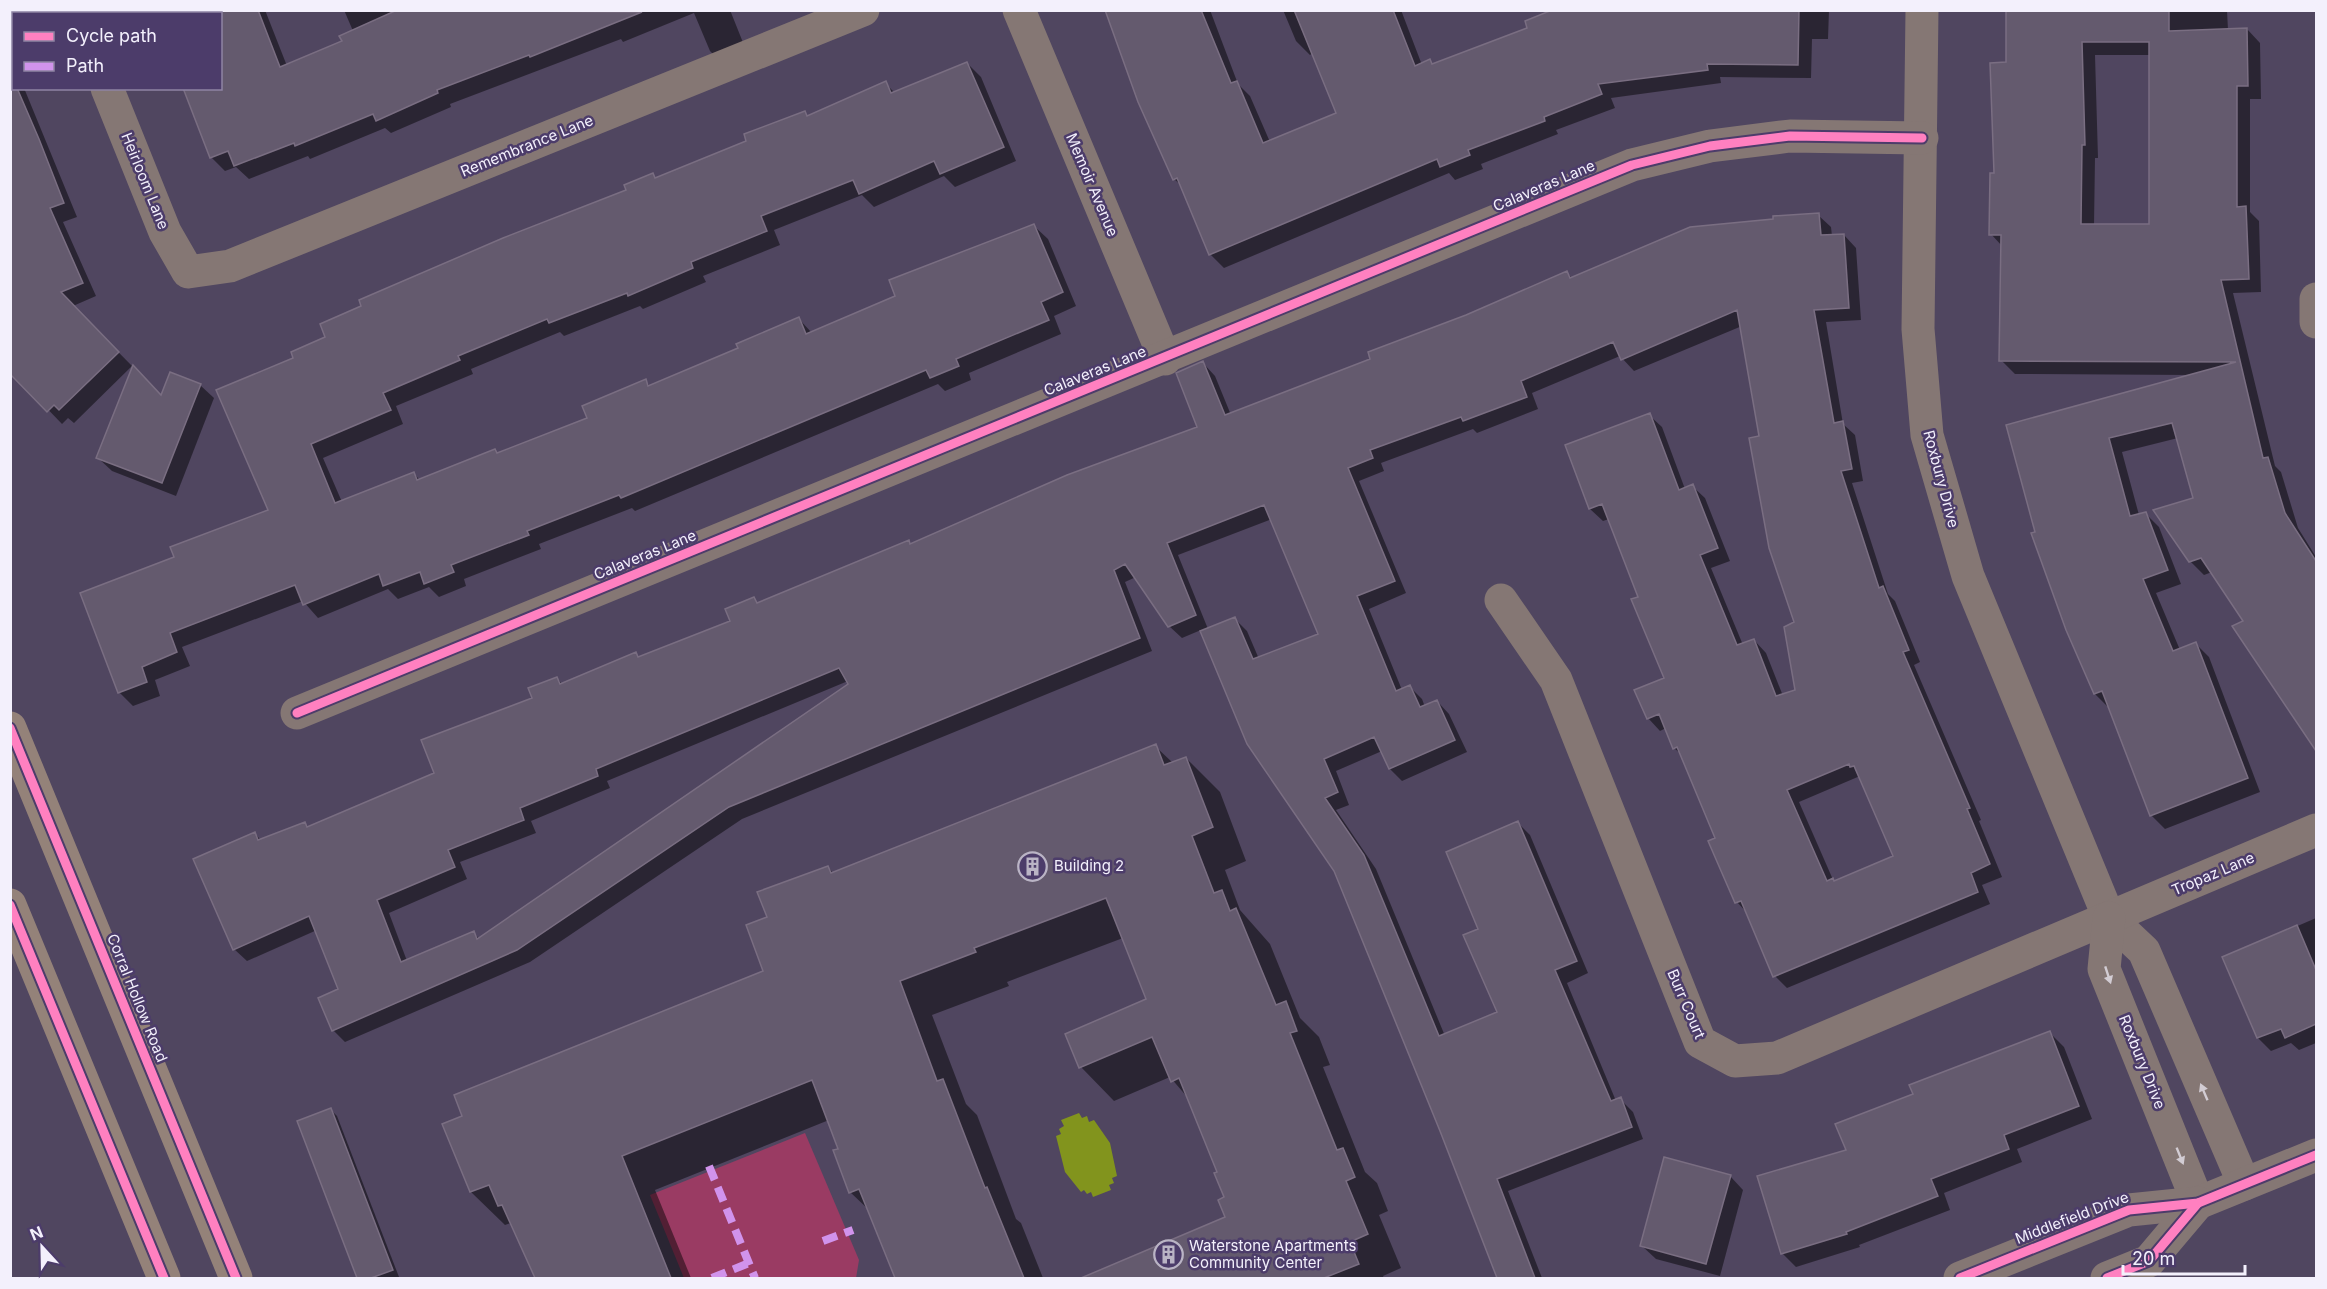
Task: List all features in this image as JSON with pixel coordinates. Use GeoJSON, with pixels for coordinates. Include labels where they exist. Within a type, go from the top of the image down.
{"type":"FeatureCollection","features":[{"type":"Feature","properties":{"kind":"main road","name":"Corral Hollow Road"},"geometry":{"type":"LineString","coordinates":[[10,728],[236,1278]]}},
{"type":"Feature","properties":{"kind":"main road"},"geometry":{"type":"LineString","coordinates":[[10,905],[164,1278]]}},
{"type":"Feature","properties":{"kind":"street","name":"Remembrance Lane"},"geometry":{"type":"LineString","coordinates":[[188,272],[230,266],[863,10]]}},
{"type":"Feature","properties":{"kind":"street","name":"Memoir Avenue"},"geometry":{"type":"LineString","coordinates":[[1019,10],[1165,359]]}},
{"type":"Feature","properties":{"kind":"street","name":"Roxbury Drive"},"geometry":{"type":"LineString","coordinates":[[1922,10],[1918,329],[1927,435],[1968,576],[2109,918],[2144,951],[2244,1184]]}},
{"type":"Feature","properties":{"kind":"street","name":"Heirloom Lane"},"geometry":{"type":"LineString","coordinates":[[108,90],[165,232],[188,272]]}},
{"type":"Feature","properties":{"kind":"street","name":"Calaveras Lane"},"geometry":{"type":"LineString","coordinates":[[297,713],[1165,359],[1632,165],[1710,146],[1790,136],[1922,138]]}},
{"type":"Feature","properties":{"kind":"street"},"geometry":{"type":"LineString","coordinates":[[2316,298],[2316,322]]}},
{"type":"Feature","properties":{"kind":"street","name":"Burr Court"},"geometry":{"type":"LineString","coordinates":[[1501,600],[1556,680],[1700,1042],[1735,1061],[1777,1058],[2109,918]]}},
{"type":"Feature","properties":{"kind":"street","name":"Tropaz Lane"},"geometry":{"type":"LineString","coordinates":[[2109,918],[2316,830]]}},
{"type":"Feature","properties":{"kind":"street","name":"Roxbury Drive"},"geometry":{"type":"LineString","coordinates":[[2109,918],[2104,969],[2198,1203]]}},
{"type":"Feature","properties":{"kind":"street","name":"Middlefield Drive"},"geometry":{"type":"LineString","coordinates":[[1960,1278],[2129,1210],[2198,1203],[2316,1155]]}},
{"type":"Feature","properties":{"kind":"street","name":"Middlefield Drive"},"geometry":{"type":"LineString","coordinates":[[2107,1278],[2149,1261],[2198,1203]]}},
{"type":"Feature","properties":{"kind":"shaded area"},"geometry":{"type":"Polygon","coordinates":[[[1079,1113],[1082,1118],[1087,1116],[1089,1122],[1094,1120],[1110,1143],[1117,1176],[1112,1178],[1114,1183],[1109,1185],[1111,1190],[1093,1197],[1091,1192],[1087,1194],[1084,1190],[1081,1192],[1065,1172],[1056,1136],[1061,1134],[1059,1129],[1064,1126],[1061,1120],[1079,1113]]]}},
{"type":"Feature","properties":{"kind":"shaded area"},"geometry":{"type":"Polygon","coordinates":[[[805,1133],[859,1260],[856,1278],[684,1278],[650,1195],[805,1133]]]}},
{"type":"Feature","properties":{"kind":"building"},"geometry":{"type":"Polygon","coordinates":[[[220,10],[258,10],[280,67],[342,41],[339,36],[397,10],[642,12],[530,57],[529,55],[437,90],[438,93],[376,121],[373,114],[295,146],[294,143],[234,166],[228,151],[210,158],[184,90],[222,90],[222,12],[220,10]]]}},
{"type":"Feature","properties":{"kind":"building"},"geometry":{"type":"Polygon","coordinates":[[[1105,10],[1201,10],[1231,83],[1237,81],[1263,143],[1336,113],[1294,10],[1393,10],[1415,66],[1430,59],[1432,64],[1527,28],[1525,21],[1552,10],[1799,10],[1798,65],[1707,64],[1708,70],[1598,84],[1602,94],[1544,117],[1545,121],[1468,150],[1470,155],[1440,167],[1437,159],[1209,255],[1177,178],[1173,180],[1138,102],[1105,10]]]}},
{"type":"Feature","properties":{"kind":"building"},"geometry":{"type":"Polygon","coordinates":[[[2006,10],[2169,10],[2169,31],[2247,28],[2248,86],[2237,86],[2237,207],[2246,206],[2249,279],[2221,280],[2263,458],[2268,457],[2285,513],[2316,561],[2316,751],[2232,626],[2243,621],[2201,558],[2189,562],[2153,510],[2193,498],[2172,423],[2109,438],[2130,516],[2146,512],[2168,570],[2143,579],[2173,651],[2196,642],[2248,778],[2150,816],[2102,691],[2094,694],[2066,630],[2031,533],[2035,532],[2006,425],[2236,362],[1999,361],[2001,235],[1989,235],[1990,173],[1994,173],[1990,63],[2006,62],[2006,10]],[[2082,42],[2085,145],[2082,145],[2081,224],[2149,224],[2149,42],[2082,42]]]}},
{"type":"Feature","properties":{"kind":"building"},"geometry":{"type":"Polygon","coordinates":[[[967,62],[1004,147],[940,174],[934,161],[859,194],[853,180],[761,216],[767,231],[691,262],[693,268],[628,296],[627,293],[549,323],[547,319],[458,356],[460,360],[383,393],[391,410],[311,444],[335,503],[414,472],[417,480],[495,449],[497,453],[587,418],[582,406],[646,379],[648,386],[738,348],[736,344],[799,317],[806,334],[895,296],[889,280],[1034,224],[1063,292],[1041,302],[1049,320],[956,359],[959,366],[930,378],[926,370],[621,498],[619,495],[527,531],[529,535],[451,565],[454,572],[424,584],[420,572],[383,586],[379,574],[303,605],[295,585],[170,633],[177,652],[142,667],[147,682],[118,693],[80,593],[174,557],[170,547],[268,510],[216,390],[293,358],[291,352],[325,337],[320,324],[361,306],[359,300],[503,238],[626,190],[624,185],[653,173],[655,178],[746,141],[744,134],[805,111],[807,116],[886,81],[891,93],[967,62]]]}},
{"type":"Feature","properties":{"kind":"building"},"geometry":{"type":"Polygon","coordinates":[[[11,74],[12,90],[18,90],[64,203],[50,208],[83,283],[61,292],[119,352],[59,410],[54,405],[47,412],[10,374],[11,74]]]}},
{"type":"Feature","properties":{"kind":"building"},"geometry":{"type":"Polygon","coordinates":[[[1819,213],[1821,235],[1844,234],[1849,308],[1814,310],[1834,423],[1843,421],[1852,469],[1841,471],[1879,588],[1883,586],[1909,650],[1903,652],[1970,808],[1967,809],[1990,864],[1971,873],[1978,892],[1773,977],[1741,901],[1735,903],[1708,841],[1715,838],[1677,747],[1673,749],[1659,714],[1647,719],[1634,690],[1664,678],[1631,599],[1638,597],[1602,504],[1589,509],[1565,445],[1650,413],[1679,490],[1693,484],[1718,548],[1700,555],[1737,645],[1754,639],[1776,696],[1795,690],[1784,627],[1794,622],[1769,548],[1749,438],[1759,436],[1737,310],[1621,360],[1613,342],[1521,381],[1527,397],[1463,421],[1461,417],[1370,450],[1373,458],[1348,468],[1395,581],[1357,596],[1396,691],[1410,685],[1420,707],[1437,700],[1455,740],[1389,769],[1374,737],[1324,759],[1338,792],[1325,798],[1364,855],[1439,1036],[1497,1012],[1463,935],[1478,929],[1446,852],[1518,821],[1577,961],[1555,970],[1611,1101],[1621,1097],[1632,1127],[1497,1179],[1535,1278],[1497,1278],[1334,871],[1247,744],[1200,631],[1235,617],[1253,659],[1318,634],[1264,505],[1167,543],[1196,615],[1168,627],[1125,564],[1114,570],[1140,638],[729,807],[517,950],[332,1031],[318,998],[338,989],[309,916],[233,950],[193,859],[255,832],[258,840],[305,822],[307,827],[434,773],[421,740],[532,698],[528,688],[557,677],[560,684],[636,652],[638,657],[730,621],[725,609],[754,597],[757,603],[909,540],[910,544],[1067,475],[1197,427],[1176,373],[1203,361],[1225,415],[1370,359],[1368,352],[1466,315],[1567,271],[1570,278],[1690,227],[1773,219],[1773,216],[1819,213]],[[839,668],[596,769],[598,776],[520,808],[524,820],[448,850],[455,867],[377,900],[401,962],[474,931],[477,939],[848,684],[839,668]],[[1849,764],[1787,790],[1827,881],[1833,878],[1834,881],[1893,856],[1854,766],[1850,767],[1849,764]]]}},
{"type":"Feature","properties":{"kind":"building"},"geometry":{"type":"Polygon","coordinates":[[[133,365],[161,395],[170,372],[201,384],[162,483],[96,458],[133,365]]]}},
{"type":"Feature","properties":{"kind":"building"},"geometry":{"type":"Polygon","coordinates":[[[1156,744],[1164,765],[1186,757],[1213,827],[1192,836],[1214,893],[1222,890],[1230,911],[1236,908],[1276,1005],[1286,1001],[1297,1031],[1290,1033],[1337,1150],[1343,1148],[1355,1177],[1346,1181],[1368,1234],[1350,1242],[1359,1264],[1324,1278],[1081,1278],[1225,1217],[1218,1200],[1224,1197],[1214,1173],[1217,1172],[1179,1078],[1171,1082],[1152,1037],[1079,1068],[1065,1034],[1146,999],[1106,898],[974,948],[976,952],[900,981],[937,1081],[943,1079],[985,1188],[987,1187],[1024,1278],[895,1278],[859,1189],[849,1193],[833,1150],[838,1149],[812,1080],[622,1156],[671,1278],[535,1278],[502,1205],[498,1206],[489,1185],[470,1192],[442,1124],[462,1116],[454,1095],[763,971],[746,925],[767,917],[757,892],[828,866],[831,873],[1156,744]]]}},
{"type":"Feature","properties":{"kind":"building"},"geometry":{"type":"Polygon","coordinates":[[[2297,925],[2316,970],[2316,1024],[2285,1038],[2281,1029],[2257,1038],[2222,957],[2297,925]]]}},
{"type":"Feature","properties":{"kind":"building"},"geometry":{"type":"Polygon","coordinates":[[[2050,1031],[2079,1106],[2004,1135],[2009,1149],[1931,1179],[1938,1196],[1846,1232],[1847,1234],[1781,1254],[1757,1176],[1846,1150],[1835,1124],[1913,1094],[1909,1085],[2050,1031]]]}},
{"type":"Feature","properties":{"kind":"building"},"geometry":{"type":"Polygon","coordinates":[[[331,1108],[393,1270],[371,1278],[357,1278],[297,1121],[331,1108]]]}},
{"type":"Feature","properties":{"kind":"building"},"geometry":{"type":"Polygon","coordinates":[[[1664,1157],[1731,1175],[1706,1264],[1640,1246],[1664,1157]]]}},
{"type":"Feature","properties":{"kind":"marked path"},"geometry":{"type":"LineString","coordinates":[[709,1166],[755,1278]]}},
{"type":"Feature","properties":{"kind":"marked path"},"geometry":{"type":"LineString","coordinates":[[823,1241],[853,1230]]}},
{"type":"Feature","properties":{"kind":"marked path"},"geometry":{"type":"LineString","coordinates":[[712,1278],[749,1263]]}},
{"type":"Feature","properties":{"kind":"cycle path"},"geometry":{"type":"LineString","coordinates":[[297,713],[1632,165],[1710,146],[1790,136],[1922,138]]}},
{"type":"Feature","properties":{"kind":"cycle path"},"geometry":{"type":"LineString","coordinates":[[10,728],[236,1278]]}},
{"type":"Feature","properties":{"kind":"cycle path"},"geometry":{"type":"LineString","coordinates":[[10,905],[164,1278]]}},
{"type":"Feature","properties":{"kind":"cycle path"},"geometry":{"type":"LineString","coordinates":[[1960,1278],[2129,1210],[2198,1203],[2316,1155]]}},
{"type":"Feature","properties":{"kind":"cycle path"},"geometry":{"type":"LineString","coordinates":[[2107,1278],[2149,1261],[2198,1203]]}},
{"type":"Feature","properties":{"kind":"place","name":"Building 2"},"geometry":{"type":"Point","coordinates":[1033,866]}},
{"type":"Feature","properties":{"kind":"place","name":"Waterstone Apartments Community Center"},"geometry":{"type":"Point","coordinates":[1168,1255]}}]}
